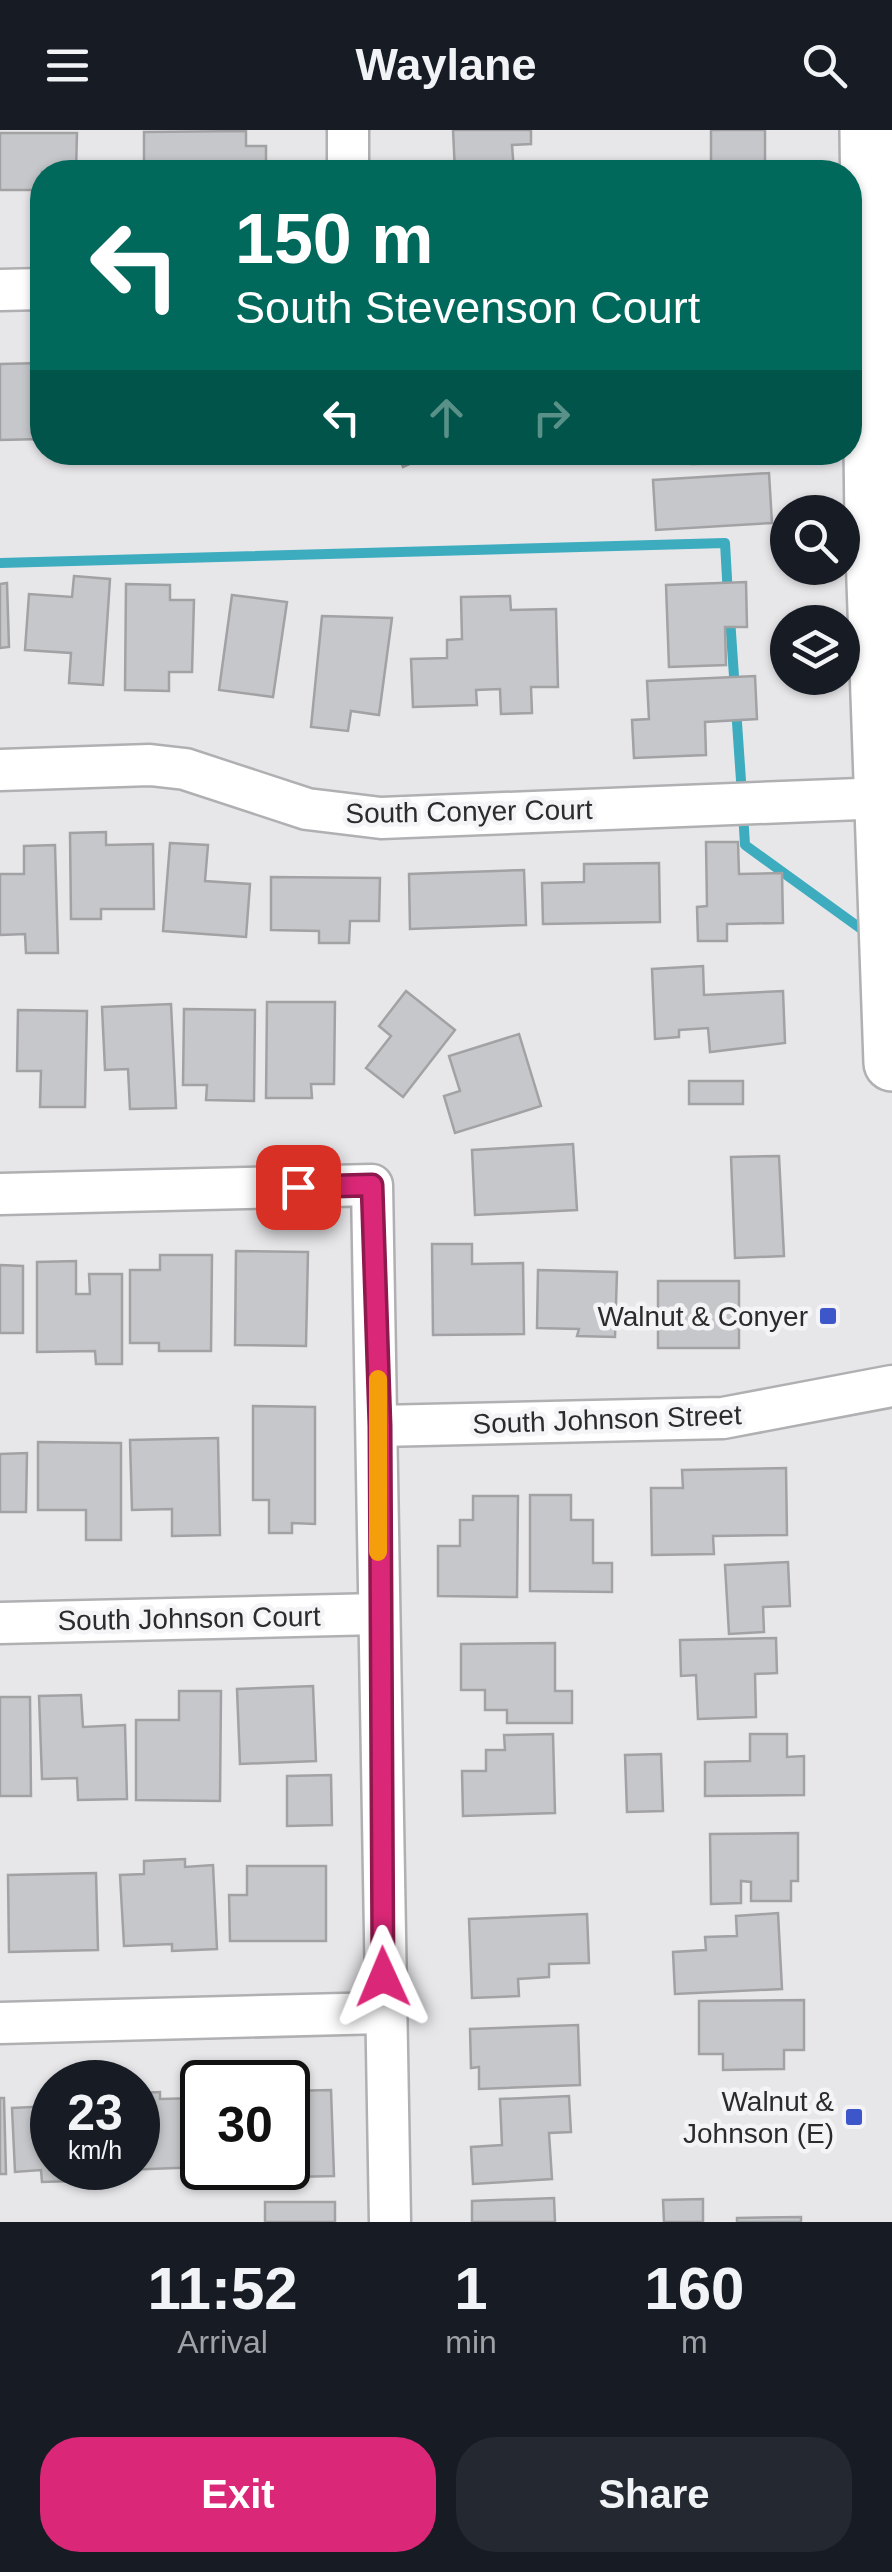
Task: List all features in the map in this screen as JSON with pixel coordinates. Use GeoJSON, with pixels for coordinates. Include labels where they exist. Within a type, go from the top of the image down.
{"type":"FeatureCollection","features":[{"type":"Feature","properties":{"kind":"main road"},"geometry":{"type":"LineString","coordinates":[[868,130],[873,525],[892,1062]]}},
{"type":"Feature","properties":{"kind":"street"},"geometry":{"type":"LineString","coordinates":[[348,130],[348,160]]}},
{"type":"Feature","properties":{"kind":"street"},"geometry":{"type":"LineString","coordinates":[[0,290],[30,289]]}},
{"type":"Feature","properties":{"kind":"street","name":"South Conyer Court"},"geometry":{"type":"LineString","coordinates":[[0,770],[168,767],[220,777],[307,809],[382,818],[885,798]]}},
{"type":"Feature","properties":{"kind":"street"},"geometry":{"type":"LineString","coordinates":[[0,1194],[372,1185],[380,1426],[378,1614],[390,2222]]}},
{"type":"Feature","properties":{"kind":"street","name":"South Johnson Street"},"geometry":{"type":"LineString","coordinates":[[380,1426],[722,1418],[892,1386]]}},
{"type":"Feature","properties":{"kind":"street","name":"South Johnson Court"},"geometry":{"type":"LineString","coordinates":[[0,1622],[378,1614]]}},
{"type":"Feature","properties":{"kind":"street"},"geometry":{"type":"LineString","coordinates":[[0,2023],[384,2013]]}},
{"type":"Feature","properties":{"kind":"building"},"geometry":{"type":"Polygon","coordinates":[[[453,130],[531,130],[531,144],[512,145],[513,160],[454,160],[453,130]]]}},
{"type":"Feature","properties":{"kind":"building"},"geometry":{"type":"Polygon","coordinates":[[[711,130],[765,130],[765,160],[711,160],[711,130]]]}},
{"type":"Feature","properties":{"kind":"building"},"geometry":{"type":"Polygon","coordinates":[[[246,131],[246,146],[266,146],[266,160],[144,160],[144,132],[246,131]]]}},
{"type":"Feature","properties":{"kind":"building"},"geometry":{"type":"Polygon","coordinates":[[[0,133],[77,133],[76,160],[30,160],[30,190],[0,190],[0,133]]]}},
{"type":"Feature","properties":{"kind":"building"},"geometry":{"type":"Polygon","coordinates":[[[30,363],[30,439],[0,440],[0,364],[30,363]]]}},
{"type":"Feature","properties":{"kind":"building"},"geometry":{"type":"Polygon","coordinates":[[[769,473],[770,523],[656,530],[653,480],[769,473]]]}},
{"type":"Feature","properties":{"kind":"building"},"geometry":{"type":"Polygon","coordinates":[[[74,576],[110,579],[103,685],[69,683],[71,653],[25,650],[29,594],[72,597],[74,576]]]}},
{"type":"Feature","properties":{"kind":"building"},"geometry":{"type":"Polygon","coordinates":[[[746,582],[747,627],[725,627],[726,665],[669,667],[666,585],[746,582]]]}},
{"type":"Feature","properties":{"kind":"building"},"geometry":{"type":"Polygon","coordinates":[[[7,583],[9,647],[0,648],[0,584],[7,583]]]}},
{"type":"Feature","properties":{"kind":"building"},"geometry":{"type":"Polygon","coordinates":[[[126,584],[170,585],[170,600],[194,600],[192,672],[169,672],[169,691],[125,690],[126,584]]]}},
{"type":"Feature","properties":{"kind":"building"},"geometry":{"type":"Polygon","coordinates":[[[232,595],[287,602],[273,697],[219,690],[232,595]]]}},
{"type":"Feature","properties":{"kind":"building"},"geometry":{"type":"Polygon","coordinates":[[[510,596],[511,610],[556,609],[558,687],[531,687],[532,713],[501,714],[500,689],[476,690],[477,705],[413,707],[411,659],[447,658],[447,640],[462,639],[461,597],[510,596]]]}},
{"type":"Feature","properties":{"kind":"building"},"geometry":{"type":"Polygon","coordinates":[[[322,616],[392,618],[379,715],[351,711],[348,731],[311,727],[322,616]]]}},
{"type":"Feature","properties":{"kind":"building"},"geometry":{"type":"Polygon","coordinates":[[[755,676],[757,719],[705,722],[706,755],[634,758],[632,720],[649,719],[647,681],[755,676]]]}},
{"type":"Feature","properties":{"kind":"building"},"geometry":{"type":"Polygon","coordinates":[[[106,832],[106,845],[153,844],[154,909],[101,909],[101,919],[71,919],[70,833],[106,832]]]}},
{"type":"Feature","properties":{"kind":"building"},"geometry":{"type":"Polygon","coordinates":[[[706,842],[738,842],[739,874],[782,873],[783,923],[727,924],[727,941],[698,941],[697,907],[707,906],[706,842]]]}},
{"type":"Feature","properties":{"kind":"building"},"geometry":{"type":"Polygon","coordinates":[[[170,843],[208,845],[205,881],[250,884],[246,937],[163,931],[170,843]]]}},
{"type":"Feature","properties":{"kind":"building"},"geometry":{"type":"Polygon","coordinates":[[[55,845],[58,953],[26,953],[25,934],[0,935],[0,874],[24,874],[24,846],[55,845]]]}},
{"type":"Feature","properties":{"kind":"building"},"geometry":{"type":"Polygon","coordinates":[[[659,863],[660,922],[543,924],[542,883],[584,882],[584,864],[659,863]]]}},
{"type":"Feature","properties":{"kind":"building"},"geometry":{"type":"Polygon","coordinates":[[[524,870],[526,925],[410,929],[409,874],[524,870]]]}},
{"type":"Feature","properties":{"kind":"building"},"geometry":{"type":"Polygon","coordinates":[[[271,877],[380,878],[379,921],[350,921],[349,943],[319,943],[319,931],[271,930],[271,877]]]}},
{"type":"Feature","properties":{"kind":"building"},"geometry":{"type":"Polygon","coordinates":[[[703,966],[704,995],[783,991],[785,1043],[710,1052],[708,1028],[679,1030],[679,1037],[655,1039],[652,969],[703,966]]]}},
{"type":"Feature","properties":{"kind":"building"},"geometry":{"type":"Polygon","coordinates":[[[406,991],[455,1030],[403,1097],[366,1068],[391,1036],[379,1026],[406,991]]]}},
{"type":"Feature","properties":{"kind":"building"},"geometry":{"type":"Polygon","coordinates":[[[267,1002],[335,1002],[334,1084],[311,1084],[312,1098],[266,1098],[267,1002]]]}},
{"type":"Feature","properties":{"kind":"building"},"geometry":{"type":"Polygon","coordinates":[[[171,1004],[176,1108],[130,1109],[128,1069],[105,1070],[102,1007],[171,1004]]]}},
{"type":"Feature","properties":{"kind":"building"},"geometry":{"type":"Polygon","coordinates":[[[184,1009],[255,1010],[254,1101],[206,1100],[207,1085],[183,1085],[184,1009]]]}},
{"type":"Feature","properties":{"kind":"building"},"geometry":{"type":"Polygon","coordinates":[[[18,1010],[87,1011],[85,1107],[40,1107],[41,1071],[17,1071],[18,1010]]]}},
{"type":"Feature","properties":{"kind":"building"},"geometry":{"type":"Polygon","coordinates":[[[519,1034],[541,1106],[455,1133],[444,1096],[460,1091],[449,1056],[519,1034]]]}},
{"type":"Feature","properties":{"kind":"building"},"geometry":{"type":"Polygon","coordinates":[[[689,1081],[743,1081],[743,1104],[689,1104],[689,1081]]]}},
{"type":"Feature","properties":{"kind":"building"},"geometry":{"type":"Polygon","coordinates":[[[573,1144],[577,1210],[475,1215],[472,1150],[573,1144]]]}},
{"type":"Feature","properties":{"kind":"building"},"geometry":{"type":"Polygon","coordinates":[[[779,1156],[784,1256],[735,1258],[731,1157],[779,1156]]]}},
{"type":"Feature","properties":{"kind":"building"},"geometry":{"type":"Polygon","coordinates":[[[432,1244],[472,1244],[472,1264],[523,1263],[524,1334],[433,1335],[432,1244]]]}},
{"type":"Feature","properties":{"kind":"building"},"geometry":{"type":"Polygon","coordinates":[[[236,1251],[308,1252],[306,1346],[235,1345],[236,1251]]]}},
{"type":"Feature","properties":{"kind":"building"},"geometry":{"type":"Polygon","coordinates":[[[160,1255],[212,1255],[211,1351],[159,1351],[159,1343],[130,1343],[130,1270],[160,1270],[160,1255]]]}},
{"type":"Feature","properties":{"kind":"building"},"geometry":{"type":"Polygon","coordinates":[[[76,1261],[76,1294],[90,1294],[89,1274],[122,1274],[122,1364],[96,1364],[95,1351],[37,1352],[37,1262],[76,1261]]]}},
{"type":"Feature","properties":{"kind":"building"},"geometry":{"type":"Polygon","coordinates":[[[0,1265],[23,1266],[23,1333],[0,1333],[0,1265]]]}},
{"type":"Feature","properties":{"kind":"building"},"geometry":{"type":"Polygon","coordinates":[[[538,1270],[617,1272],[615,1337],[577,1336],[579,1329],[537,1328],[538,1270]]]}},
{"type":"Feature","properties":{"kind":"building"},"geometry":{"type":"Polygon","coordinates":[[[658,1281],[739,1281],[739,1348],[658,1348],[658,1281]]]}},
{"type":"Feature","properties":{"kind":"building"},"geometry":{"type":"Polygon","coordinates":[[[253,1406],[315,1407],[315,1524],[292,1523],[292,1533],[269,1533],[269,1500],[253,1500],[253,1406]]]}},
{"type":"Feature","properties":{"kind":"building"},"geometry":{"type":"Polygon","coordinates":[[[218,1438],[220,1535],[172,1536],[172,1509],[132,1510],[130,1440],[218,1438]]]}},
{"type":"Feature","properties":{"kind":"building"},"geometry":{"type":"Polygon","coordinates":[[[38,1442],[121,1443],[121,1540],[86,1540],[86,1510],[38,1510],[38,1442]]]}},
{"type":"Feature","properties":{"kind":"building"},"geometry":{"type":"Polygon","coordinates":[[[27,1453],[26,1512],[0,1512],[0,1454],[27,1453]]]}},
{"type":"Feature","properties":{"kind":"building"},"geometry":{"type":"Polygon","coordinates":[[[786,1468],[787,1535],[713,1536],[714,1554],[652,1555],[651,1488],[683,1488],[682,1470],[786,1468]]]}},
{"type":"Feature","properties":{"kind":"building"},"geometry":{"type":"Polygon","coordinates":[[[530,1495],[571,1495],[571,1520],[593,1520],[593,1563],[612,1563],[612,1592],[530,1591],[530,1495]]]}},
{"type":"Feature","properties":{"kind":"building"},"geometry":{"type":"Polygon","coordinates":[[[473,1496],[518,1496],[517,1597],[438,1596],[438,1546],[460,1546],[460,1520],[473,1520],[473,1496]]]}},
{"type":"Feature","properties":{"kind":"building"},"geometry":{"type":"Polygon","coordinates":[[[788,1562],[790,1606],[763,1607],[764,1632],[729,1634],[725,1565],[788,1562]]]}},
{"type":"Feature","properties":{"kind":"building"},"geometry":{"type":"Polygon","coordinates":[[[776,1638],[777,1673],[755,1674],[756,1717],[698,1719],[696,1675],[681,1676],[680,1640],[776,1638]]]}},
{"type":"Feature","properties":{"kind":"building"},"geometry":{"type":"Polygon","coordinates":[[[555,1643],[555,1691],[572,1691],[572,1723],[507,1723],[507,1710],[485,1710],[485,1690],[461,1690],[461,1644],[555,1643]]]}},
{"type":"Feature","properties":{"kind":"building"},"geometry":{"type":"Polygon","coordinates":[[[313,1686],[316,1761],[240,1764],[237,1689],[313,1686]]]}},
{"type":"Feature","properties":{"kind":"building"},"geometry":{"type":"Polygon","coordinates":[[[179,1691],[221,1691],[220,1801],[136,1800],[136,1720],[179,1720],[179,1691]]]}},
{"type":"Feature","properties":{"kind":"building"},"geometry":{"type":"Polygon","coordinates":[[[81,1695],[83,1727],[125,1725],[127,1799],[78,1800],[77,1778],[42,1779],[39,1696],[81,1695]]]}},
{"type":"Feature","properties":{"kind":"building"},"geometry":{"type":"Polygon","coordinates":[[[0,1697],[30,1697],[31,1796],[0,1796],[0,1697]]]}},
{"type":"Feature","properties":{"kind":"building"},"geometry":{"type":"Polygon","coordinates":[[[553,1734],[555,1813],[463,1816],[462,1771],[486,1771],[486,1750],[505,1750],[504,1735],[553,1734]]]}},
{"type":"Feature","properties":{"kind":"building"},"geometry":{"type":"Polygon","coordinates":[[[750,1734],[787,1734],[787,1757],[804,1756],[804,1795],[705,1796],[705,1762],[750,1761],[750,1734]]]}},
{"type":"Feature","properties":{"kind":"building"},"geometry":{"type":"Polygon","coordinates":[[[661,1754],[663,1811],[627,1812],[625,1755],[661,1754]]]}},
{"type":"Feature","properties":{"kind":"building"},"geometry":{"type":"Polygon","coordinates":[[[331,1775],[332,1825],[287,1826],[287,1776],[331,1775]]]}},
{"type":"Feature","properties":{"kind":"building"},"geometry":{"type":"Polygon","coordinates":[[[798,1833],[798,1881],[791,1881],[791,1901],[751,1901],[751,1882],[741,1881],[741,1903],[711,1904],[710,1834],[798,1833]]]}},
{"type":"Feature","properties":{"kind":"building"},"geometry":{"type":"Polygon","coordinates":[[[185,1859],[185,1867],[213,1865],[217,1949],[172,1951],[172,1944],[124,1946],[120,1875],[144,1874],[144,1861],[185,1859]]]}},
{"type":"Feature","properties":{"kind":"building"},"geometry":{"type":"Polygon","coordinates":[[[247,1866],[326,1866],[326,1941],[230,1941],[229,1895],[247,1895],[247,1866]]]}},
{"type":"Feature","properties":{"kind":"building"},"geometry":{"type":"Polygon","coordinates":[[[96,1873],[98,1950],[9,1952],[8,1875],[96,1873]]]}},
{"type":"Feature","properties":{"kind":"building"},"geometry":{"type":"Polygon","coordinates":[[[778,1913],[782,1989],[675,1994],[673,1952],[706,1950],[705,1937],[737,1936],[736,1916],[778,1913]]]}},
{"type":"Feature","properties":{"kind":"building"},"geometry":{"type":"Polygon","coordinates":[[[587,1914],[589,1963],[549,1964],[549,1977],[518,1979],[519,1996],[472,1998],[469,1919],[587,1914]]]}},
{"type":"Feature","properties":{"kind":"building"},"geometry":{"type":"Polygon","coordinates":[[[804,2000],[804,2050],[784,2050],[784,2069],[723,2070],[723,2054],[699,2054],[699,2001],[804,2000]]]}},
{"type":"Feature","properties":{"kind":"building"},"geometry":{"type":"Polygon","coordinates":[[[578,2025],[580,2085],[479,2089],[479,2067],[471,2068],[470,2029],[578,2025]]]}},
{"type":"Feature","properties":{"kind":"building"},"geometry":{"type":"Polygon","coordinates":[[[310,2090],[331,2090],[334,2176],[310,2177],[310,2090]]]}},
{"type":"Feature","properties":{"kind":"building"},"geometry":{"type":"Polygon","coordinates":[[[569,2096],[571,2132],[549,2133],[552,2179],[473,2184],[471,2147],[502,2145],[500,2099],[569,2096]]]}},
{"type":"Feature","properties":{"kind":"building"},"geometry":{"type":"Polygon","coordinates":[[[0,2098],[4,2098],[6,2174],[0,2174],[0,2098]]]}},
{"type":"Feature","properties":{"kind":"building"},"geometry":{"type":"Polygon","coordinates":[[[180,2098],[180,2168],[160,2169],[160,2099],[180,2098]]]}},
{"type":"Feature","properties":{"kind":"building"},"geometry":{"type":"Polygon","coordinates":[[[30,2107],[30,2171],[15,2172],[12,2108],[30,2107]]]}},
{"type":"Feature","properties":{"kind":"building"},"geometry":{"type":"Polygon","coordinates":[[[554,2198],[555,2222],[472,2222],[472,2201],[554,2198]]]}},
{"type":"Feature","properties":{"kind":"building"},"geometry":{"type":"Polygon","coordinates":[[[703,2199],[703,2222],[664,2222],[663,2200],[703,2199]]]}},
{"type":"Feature","properties":{"kind":"building"},"geometry":{"type":"Polygon","coordinates":[[[265,2202],[335,2202],[335,2222],[265,2222],[265,2202]]]}},
{"type":"Feature","properties":{"kind":"building"},"geometry":{"type":"Polygon","coordinates":[[[801,2217],[801,2222],[737,2222],[737,2218],[801,2217]]]}},
{"type":"Feature","properties":{"kind":"waterway"},"geometry":{"type":"LineString","coordinates":[[0,563],[725,543],[728,596]]}},
{"type":"Feature","properties":{"kind":"waterway"},"geometry":{"type":"LineString","coordinates":[[730,618],[735,691]]}},
{"type":"Feature","properties":{"kind":"waterway"},"geometry":{"type":"LineString","coordinates":[[736,708],[742,795]]}},
{"type":"Feature","properties":{"kind":"waterway"},"geometry":{"type":"LineString","coordinates":[[743,812],[745,845],[871,936]]}},
{"type":"Feature","properties":{"kind":"slow traffic"},"geometry":{"type":"LineString","coordinates":[[378,1379],[378,1552]]}},
{"type":"Feature","properties":{"kind":"place","name":"Walnut & Conyer"},"geometry":{"type":"Point","coordinates":[828,1316]}},
{"type":"Feature","properties":{"kind":"place","name":"Walnut & Johnson (E)"},"geometry":{"type":"Point","coordinates":[854,2117]}},
{"type":"Feature","properties":{"kind":"route"},"geometry":{"type":"LineString","coordinates":[[298,1187],[372,1185],[380,1426],[378,1614],[383,1977]]}}]}
